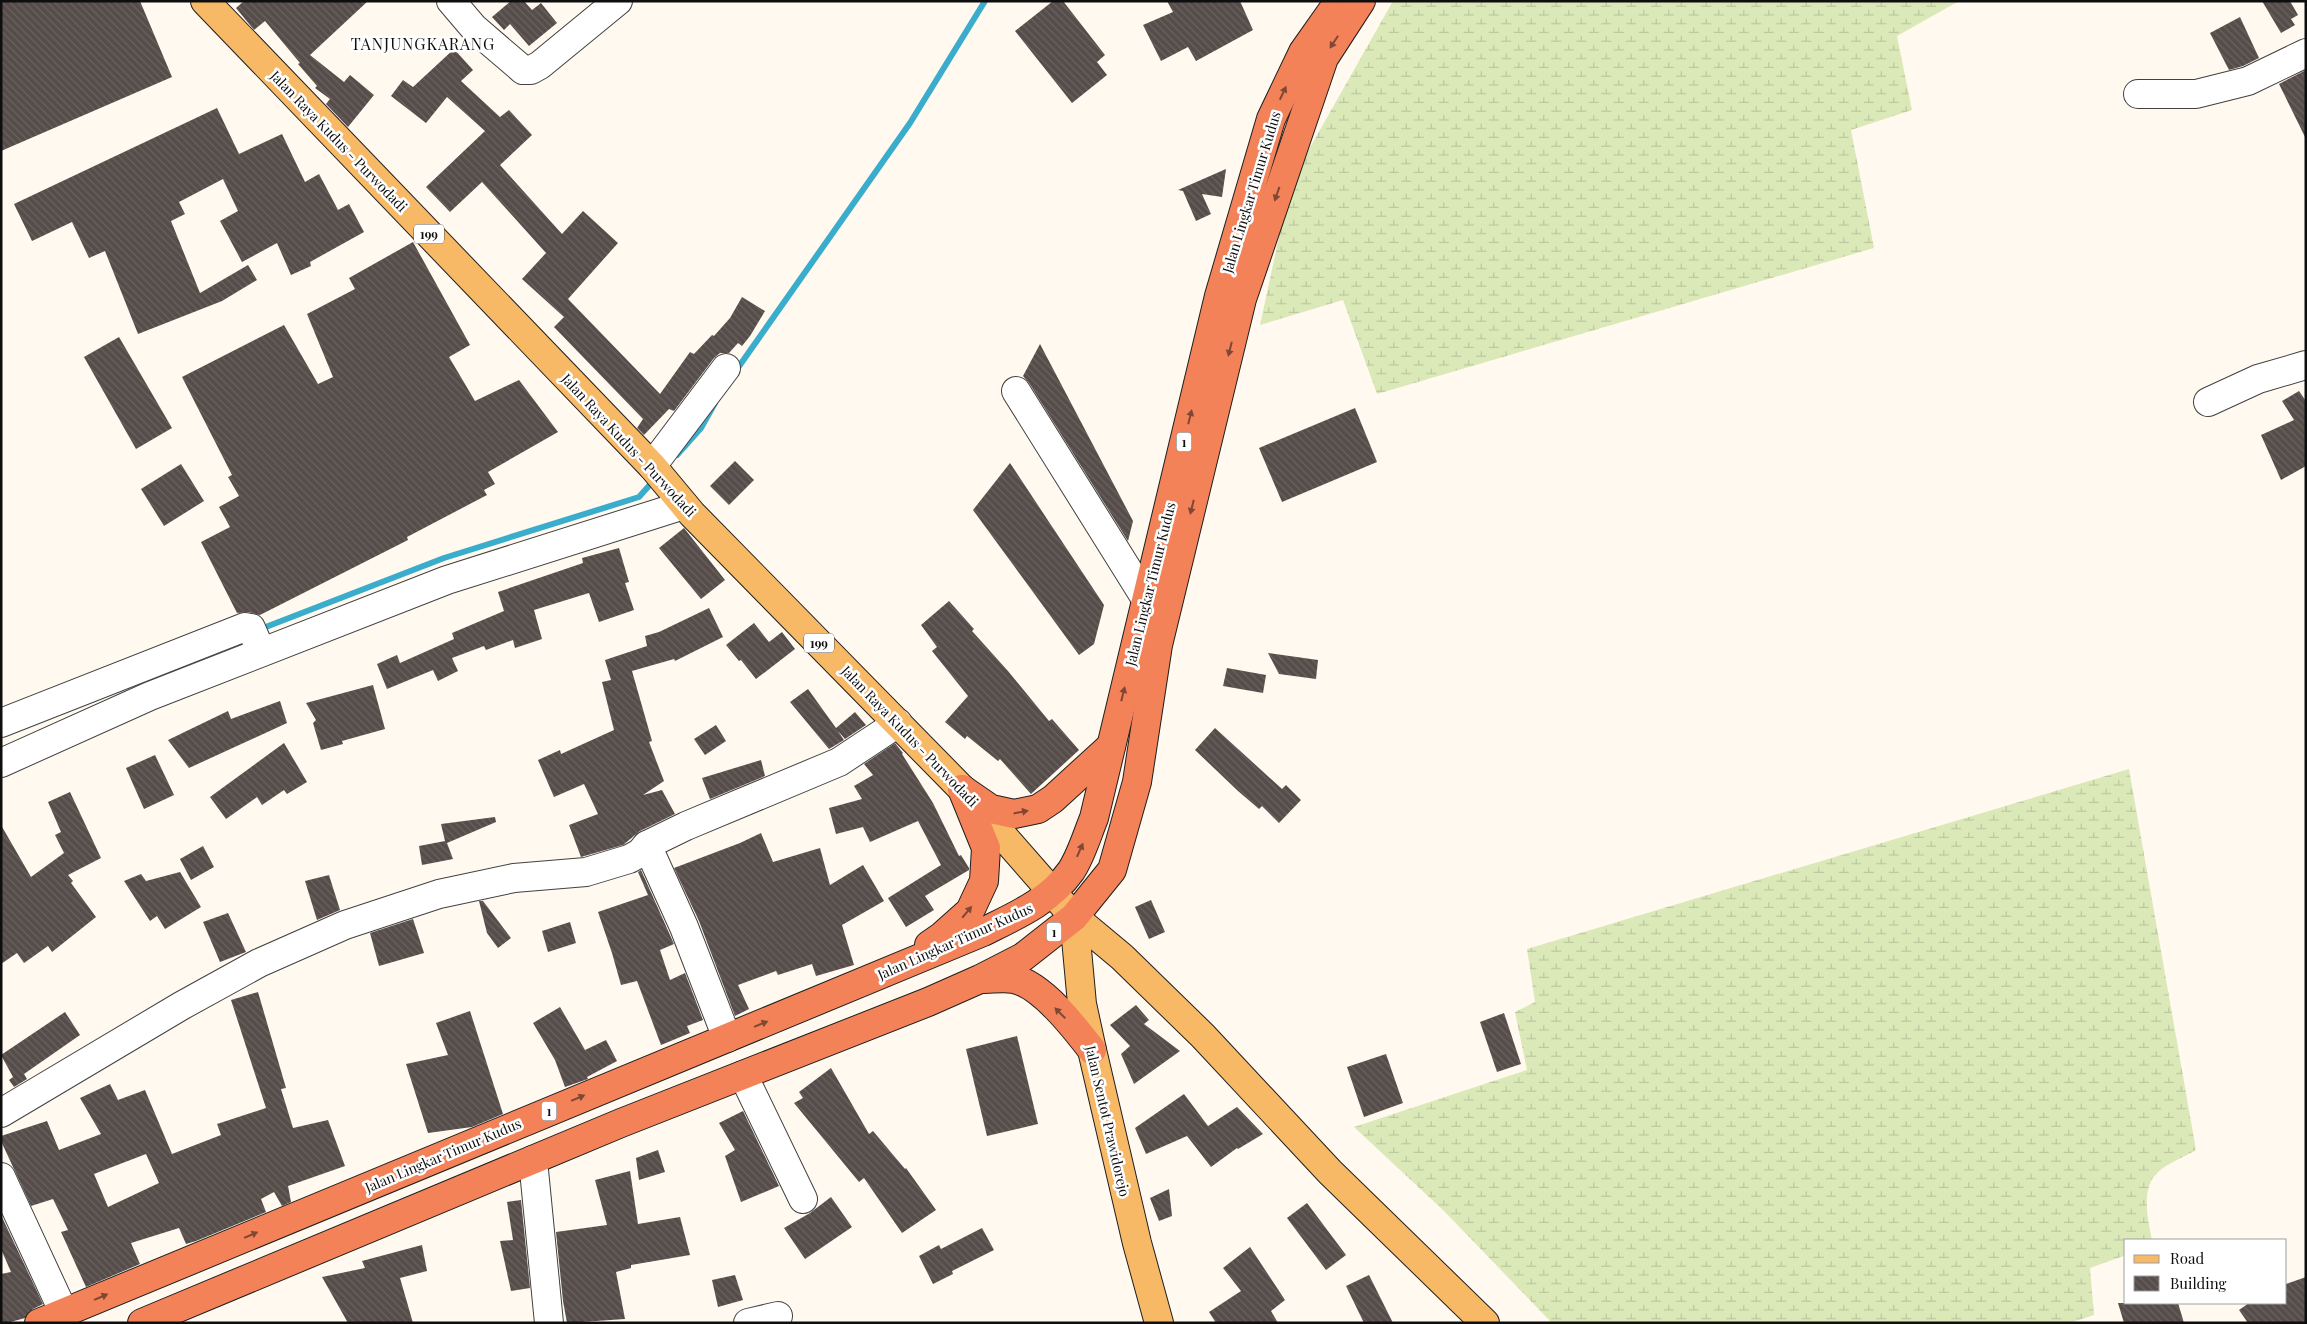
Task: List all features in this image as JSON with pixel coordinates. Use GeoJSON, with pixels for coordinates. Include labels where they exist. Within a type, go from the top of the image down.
{"type":"FeatureCollection","features":[{"type":"Feature","properties":{"kind":"highway","name":"Jalan Lingkar Timur Kudus"},"geometry":{"type":"LineString","coordinates":[[52,1318],[983,932],[1038,904],[1071,871],[1094,818],[1220,296],[1271,118],[1303,52],[1339,1]]}},
{"type":"Feature","properties":{"kind":"highway","name":"Jalan Lingkar Timur Kudus"},"geometry":{"type":"LineString","coordinates":[[142,1323],[533,1160],[980,980],[1023,956],[1074,917],[1112,870],[1137,782],[1158,645],[1242,299],[1324,58],[1361,1]]}},
{"type":"Feature","properties":{"kind":"highway"},"geometry":{"type":"LineString","coordinates":[[962,789],[992,809],[1014,814],[1038,808],[1052,799],[1111,746]]}},
{"type":"Feature","properties":{"kind":"highway"},"geometry":{"type":"LineString","coordinates":[[886,972],[942,936],[970,911],[984,881],[986,848],[962,789]]}},
{"type":"Feature","properties":{"kind":"highway"},"geometry":{"type":"LineString","coordinates":[[980,980],[1014,979],[1034,989],[1075,1028],[1092,1050]]}},
{"type":"Feature","properties":{"kind":"main road","name":"Jalan Raya Kudus - Purwodadi"},"geometry":{"type":"LineString","coordinates":[[205,1],[652,467],[680,501],[962,789],[1074,917],[1122,957],[1203,1036],[1330,1172],[1485,1323]]}},
{"type":"Feature","properties":{"kind":"main road","name":"Jalan Sentot Prawidorejo"},"geometry":{"type":"LineString","coordinates":[[1074,917],[1082,1004],[1158,1323]]}},
{"type":"Feature","properties":{"kind":"street"},"geometry":{"type":"LineString","coordinates":[[451,1],[474,28],[523,70],[532,70],[540,65],[618,1]]}},
{"type":"Feature","properties":{"kind":"street"},"geometry":{"type":"LineString","coordinates":[[2138,94],[2196,94],[2248,81],[2306,53]]}},
{"type":"Feature","properties":{"kind":"street"},"geometry":{"type":"LineString","coordinates":[[2208,402],[2258,378],[2306,365]]}},
{"type":"Feature","properties":{"kind":"street"},"geometry":{"type":"LineString","coordinates":[[652,467],[726,368]]}},
{"type":"Feature","properties":{"kind":"street"},"geometry":{"type":"LineString","coordinates":[[1016,392],[1146,599]]}},
{"type":"Feature","properties":{"kind":"street"},"geometry":{"type":"LineString","coordinates":[[1,763],[150,696],[258,643],[680,501]]}},
{"type":"Feature","properties":{"kind":"street"},"geometry":{"type":"LineString","coordinates":[[1,723],[246,627],[249,627],[258,643]]}},
{"type":"Feature","properties":{"kind":"street"},"geometry":{"type":"LineString","coordinates":[[1,1113],[181,1006],[251,968],[346,925],[438,894],[514,878],[586,872],[629,859],[640,853],[648,845],[686,826],[839,762],[898,723]]}},
{"type":"Feature","properties":{"kind":"street"},"geometry":{"type":"LineString","coordinates":[[648,845],[684,927],[727,1038]]}},
{"type":"Feature","properties":{"kind":"street"},"geometry":{"type":"LineString","coordinates":[[743,1075],[803,1199]]}},
{"type":"Feature","properties":{"kind":"street"},"geometry":{"type":"LineString","coordinates":[[533,1160],[549,1323]]}},
{"type":"Feature","properties":{"kind":"street"},"geometry":{"type":"LineString","coordinates":[[1,1177],[52,1318]]}},
{"type":"Feature","properties":{"kind":"street"},"geometry":{"type":"LineString","coordinates":[[748,1323],[778,1316]]}},
{"type":"Feature","properties":{"kind":"green space"},"geometry":{"type":"Polygon","coordinates":[[[1393,1],[1959,1],[1897,36],[1912,110],[1851,130],[1874,248],[1377,394],[1343,300],[1260,325],[1283,218],[1308,151],[1393,1]]]}},
{"type":"Feature","properties":{"kind":"green space"},"geometry":{"type":"Polygon","coordinates":[[[2129,769],[2196,1150],[2166,1166],[2152,1179],[2147,1195],[2152,1239],[2124,1239],[2124,1256],[2090,1268],[2094,1315],[2069,1323],[1552,1323],[1444,1211],[1354,1127],[1527,1070],[1515,1012],[1535,1002],[1527,949],[2129,769]]]}},
{"type":"Feature","properties":{"kind":"building"},"geometry":{"type":"Polygon","coordinates":[[[1,1],[140,1],[172,77],[1,151],[1,1]]]}},
{"type":"Feature","properties":{"kind":"building"},"geometry":{"type":"Polygon","coordinates":[[[244,1],[368,1],[310,55],[344,82],[350,75],[374,95],[348,127],[326,104],[330,99],[315,88],[317,86],[298,64],[300,63],[265,21],[254,30],[236,8],[244,1]]]}},
{"type":"Feature","properties":{"kind":"building"},"geometry":{"type":"Polygon","coordinates":[[[511,1],[524,1],[532,10],[541,3],[557,23],[529,46],[510,24],[504,30],[492,17],[511,1]]]}},
{"type":"Feature","properties":{"kind":"building"},"geometry":{"type":"Polygon","coordinates":[[[1053,1],[1063,1],[1105,55],[1097,62],[1107,75],[1072,103],[1015,31],[1053,1]]]}},
{"type":"Feature","properties":{"kind":"building"},"geometry":{"type":"Polygon","coordinates":[[[1167,1],[1240,1],[1253,30],[1196,61],[1188,47],[1161,61],[1143,25],[1173,12],[1167,1]]]}},
{"type":"Feature","properties":{"kind":"building"},"geometry":{"type":"Polygon","coordinates":[[[2262,1],[2290,1],[2298,15],[2291,19],[2295,25],[2281,33],[2262,1]]]}},
{"type":"Feature","properties":{"kind":"building"},"geometry":{"type":"Polygon","coordinates":[[[2240,17],[2259,58],[2229,70],[2210,33],[2240,17]]]}},
{"type":"Feature","properties":{"kind":"building"},"geometry":{"type":"Polygon","coordinates":[[[454,49],[473,70],[461,81],[500,117],[509,110],[532,135],[500,165],[562,234],[583,211],[618,243],[568,299],[660,394],[690,352],[694,354],[730,318],[742,297],[765,311],[742,346],[738,343],[729,353],[720,353],[714,358],[674,411],[669,409],[644,435],[637,428],[643,419],[554,327],[564,317],[522,279],[546,253],[482,182],[450,212],[426,187],[485,131],[447,97],[426,123],[391,96],[403,80],[413,87],[454,49]]]}},
{"type":"Feature","properties":{"kind":"building"},"geometry":{"type":"Polygon","coordinates":[[[2306,70],[2306,139],[2279,84],[2306,70]]]}},
{"type":"Feature","properties":{"kind":"building"},"geometry":{"type":"Polygon","coordinates":[[[217,108],[239,154],[282,134],[305,182],[319,174],[338,210],[349,204],[364,232],[310,262],[311,266],[291,275],[277,243],[242,262],[220,221],[238,211],[223,179],[179,202],[185,214],[171,221],[200,293],[248,265],[257,280],[222,301],[138,334],[105,251],[89,258],[72,222],[32,241],[14,204],[217,108]]]}},
{"type":"Feature","properties":{"kind":"building"},"geometry":{"type":"Polygon","coordinates":[[[1226,169],[1222,197],[1202,194],[1211,214],[1196,221],[1183,191],[1178,190],[1226,169]]]}},
{"type":"Feature","properties":{"kind":"building"},"geometry":{"type":"Polygon","coordinates":[[[413,242],[470,345],[449,357],[475,401],[519,380],[558,432],[488,472],[495,484],[484,490],[487,495],[407,537],[408,540],[260,615],[248,612],[237,613],[201,542],[230,527],[219,507],[239,496],[228,477],[232,475],[182,377],[284,325],[318,384],[333,377],[307,314],[355,289],[349,278],[413,242]]]}},
{"type":"Feature","properties":{"kind":"building"},"geometry":{"type":"Polygon","coordinates":[[[119,337],[172,428],[136,449],[84,357],[119,337]]]}},
{"type":"Feature","properties":{"kind":"building"},"geometry":{"type":"Polygon","coordinates":[[[1040,344],[1133,521],[1128,541],[1023,376],[1040,344]]]}},
{"type":"Feature","properties":{"kind":"building"},"geometry":{"type":"Polygon","coordinates":[[[2299,391],[2306,401],[2306,466],[2281,480],[2261,435],[2294,420],[2282,401],[2299,391]]]}},
{"type":"Feature","properties":{"kind":"building"},"geometry":{"type":"Polygon","coordinates":[[[1355,408],[1377,462],[1282,502],[1259,448],[1355,408]]]}},
{"type":"Feature","properties":{"kind":"building"},"geometry":{"type":"Polygon","coordinates":[[[735,461],[754,480],[729,505],[710,486],[735,461]]]}},
{"type":"Feature","properties":{"kind":"building"},"geometry":{"type":"Polygon","coordinates":[[[1010,463],[1104,605],[1094,644],[1079,655],[973,510],[1010,463]]]}},
{"type":"Feature","properties":{"kind":"building"},"geometry":{"type":"Polygon","coordinates":[[[181,464],[204,501],[164,526],[141,489],[181,464]]]}},
{"type":"Feature","properties":{"kind":"building"},"geometry":{"type":"Polygon","coordinates":[[[684,528],[725,580],[701,599],[659,548],[684,528]]]}},
{"type":"Feature","properties":{"kind":"building"},"geometry":{"type":"Polygon","coordinates":[[[619,548],[629,582],[625,583],[634,610],[599,622],[589,593],[534,610],[542,639],[515,648],[513,640],[486,650],[484,646],[452,658],[458,671],[438,681],[433,670],[387,689],[377,664],[397,655],[400,663],[454,639],[452,633],[504,611],[498,592],[583,563],[582,558],[619,548]]]}},
{"type":"Feature","properties":{"kind":"building"},"geometry":{"type":"Polygon","coordinates":[[[949,601],[974,629],[972,631],[1049,721],[1052,719],[1079,750],[1031,794],[1000,759],[998,761],[967,736],[965,739],[945,722],[968,696],[932,651],[937,647],[921,625],[949,601]]]}},
{"type":"Feature","properties":{"kind":"building"},"geometry":{"type":"Polygon","coordinates":[[[709,608],[723,637],[675,661],[674,659],[632,671],[652,741],[649,742],[664,781],[643,795],[662,790],[675,814],[640,831],[623,845],[581,857],[569,825],[598,814],[584,784],[554,797],[538,760],[560,750],[561,754],[614,730],[602,682],[611,680],[605,660],[647,646],[645,636],[659,632],[709,608]]]}},
{"type":"Feature","properties":{"kind":"building"},"geometry":{"type":"Polygon","coordinates":[[[754,623],[769,642],[782,632],[795,649],[756,679],[726,645],[754,623]]]}},
{"type":"Feature","properties":{"kind":"building"},"geometry":{"type":"Polygon","coordinates":[[[1268,653],[1318,660],[1316,679],[1279,674],[1268,653]]]}},
{"type":"Feature","properties":{"kind":"building"},"geometry":{"type":"Polygon","coordinates":[[[1227,668],[1266,675],[1263,693],[1223,686],[1227,668]]]}},
{"type":"Feature","properties":{"kind":"building"},"geometry":{"type":"Polygon","coordinates":[[[373,685],[385,729],[342,741],[343,744],[321,750],[313,723],[316,720],[306,703],[373,685]]]}},
{"type":"Feature","properties":{"kind":"building"},"geometry":{"type":"Polygon","coordinates":[[[808,689],[836,728],[855,712],[866,725],[845,739],[838,731],[844,740],[829,749],[790,702],[808,689]]]}},
{"type":"Feature","properties":{"kind":"building"},"geometry":{"type":"Polygon","coordinates":[[[280,701],[287,723],[189,768],[168,740],[228,711],[231,719],[280,701]]]}},
{"type":"Feature","properties":{"kind":"building"},"geometry":{"type":"Polygon","coordinates":[[[716,725],[726,741],[705,755],[694,739],[716,725]]]}},
{"type":"Feature","properties":{"kind":"building"},"geometry":{"type":"Polygon","coordinates":[[[1215,728],[1282,789],[1286,785],[1301,800],[1279,823],[1262,806],[1259,809],[1238,791],[1195,750],[1215,728]]]}},
{"type":"Feature","properties":{"kind":"building"},"geometry":{"type":"Polygon","coordinates":[[[284,743],[307,782],[287,794],[284,790],[262,805],[257,797],[226,819],[210,797],[284,743]]]}},
{"type":"Feature","properties":{"kind":"building"},"geometry":{"type":"Polygon","coordinates":[[[895,743],[933,803],[959,856],[961,855],[969,868],[969,870],[925,896],[934,910],[906,927],[888,898],[941,865],[918,821],[870,842],[863,827],[836,834],[829,808],[862,799],[854,786],[873,775],[864,764],[895,743]]]}},
{"type":"Feature","properties":{"kind":"building"},"geometry":{"type":"Polygon","coordinates":[[[155,755],[174,795],[144,809],[126,768],[155,755]]]}},
{"type":"Feature","properties":{"kind":"building"},"geometry":{"type":"Polygon","coordinates":[[[761,760],[765,776],[710,799],[702,778],[761,760]]]}},
{"type":"Feature","properties":{"kind":"building"},"geometry":{"type":"Polygon","coordinates":[[[70,792],[101,858],[68,875],[73,881],[71,883],[96,917],[52,952],[48,946],[24,963],[17,953],[1,964],[1,825],[31,877],[64,853],[55,835],[61,832],[48,802],[70,792]]]}},
{"type":"Feature","properties":{"kind":"building"},"geometry":{"type":"Polygon","coordinates":[[[495,817],[496,822],[447,843],[453,859],[422,865],[419,846],[445,841],[441,824],[495,817]]]}},
{"type":"Feature","properties":{"kind":"building"},"geometry":{"type":"Polygon","coordinates":[[[761,833],[773,862],[820,848],[830,885],[863,865],[884,901],[842,925],[854,965],[816,976],[812,964],[778,975],[776,971],[738,985],[749,1009],[735,1016],[699,921],[674,868],[761,833]]]}},
{"type":"Feature","properties":{"kind":"building"},"geometry":{"type":"Polygon","coordinates":[[[203,846],[214,867],[191,880],[180,859],[203,846]]]}},
{"type":"Feature","properties":{"kind":"building"},"geometry":{"type":"Polygon","coordinates":[[[641,870],[674,944],[660,950],[670,980],[685,973],[703,1020],[687,1026],[690,1033],[661,1045],[637,981],[621,985],[598,912],[648,895],[638,872],[641,870]]]}},
{"type":"Feature","properties":{"kind":"building"},"geometry":{"type":"Polygon","coordinates":[[[180,872],[201,907],[165,929],[157,916],[150,921],[124,881],[141,874],[146,881],[180,872]]]}},
{"type":"Feature","properties":{"kind":"building"},"geometry":{"type":"Polygon","coordinates":[[[329,875],[340,910],[317,920],[305,881],[329,875]]]}},
{"type":"Feature","properties":{"kind":"building"},"geometry":{"type":"Polygon","coordinates":[[[1151,900],[1165,932],[1149,939],[1135,907],[1151,900]]]}},
{"type":"Feature","properties":{"kind":"building"},"geometry":{"type":"Polygon","coordinates":[[[479,901],[483,901],[511,938],[498,948],[487,933],[479,901]]]}},
{"type":"Feature","properties":{"kind":"building"},"geometry":{"type":"Polygon","coordinates":[[[228,913],[246,952],[220,962],[203,922],[228,913]]]}},
{"type":"Feature","properties":{"kind":"building"},"geometry":{"type":"Polygon","coordinates":[[[413,919],[424,953],[379,966],[370,933],[413,919]]]}},
{"type":"Feature","properties":{"kind":"building"},"geometry":{"type":"Polygon","coordinates":[[[570,922],[576,943],[548,952],[542,931],[570,922]]]}},
{"type":"Feature","properties":{"kind":"building"},"geometry":{"type":"Polygon","coordinates":[[[258,992],[286,1088],[281,1089],[293,1128],[328,1120],[345,1166],[288,1186],[291,1202],[282,1206],[274,1192],[261,1199],[266,1212],[196,1241],[186,1244],[179,1228],[131,1243],[140,1264],[86,1287],[61,1232],[68,1230],[53,1199],[31,1206],[1,1141],[1,1136],[47,1121],[59,1150],[101,1134],[80,1098],[110,1084],[118,1100],[145,1090],[172,1154],[221,1135],[217,1124],[266,1108],[231,1000],[258,992]],[[146,1154],[94,1174],[108,1207],[159,1183],[146,1154]]]}},
{"type":"Feature","properties":{"kind":"building"},"geometry":{"type":"Polygon","coordinates":[[[1136,1005],[1149,1020],[1144,1024],[1180,1051],[1134,1084],[1121,1054],[1130,1046],[1110,1025],[1136,1005]]]}},
{"type":"Feature","properties":{"kind":"building"},"geometry":{"type":"Polygon","coordinates":[[[560,1007],[585,1050],[606,1040],[617,1061],[587,1077],[588,1079],[565,1087],[555,1060],[533,1023],[560,1007]]]}},
{"type":"Feature","properties":{"kind":"building"},"geometry":{"type":"Polygon","coordinates":[[[470,1011],[503,1114],[472,1127],[428,1133],[406,1064],[448,1055],[436,1023],[470,1011]]]}},
{"type":"Feature","properties":{"kind":"building"},"geometry":{"type":"Polygon","coordinates":[[[65,1012],[80,1035],[24,1074],[27,1079],[14,1087],[9,1080],[13,1077],[1,1055],[65,1012]]]}},
{"type":"Feature","properties":{"kind":"building"},"geometry":{"type":"Polygon","coordinates":[[[1504,1013],[1521,1064],[1497,1072],[1480,1022],[1504,1013]]]}},
{"type":"Feature","properties":{"kind":"building"},"geometry":{"type":"Polygon","coordinates":[[[1017,1036],[1038,1124],[987,1136],[966,1049],[1017,1036]]]}},
{"type":"Feature","properties":{"kind":"building"},"geometry":{"type":"Polygon","coordinates":[[[1386,1054],[1403,1103],[1364,1117],[1347,1067],[1386,1054]]]}},
{"type":"Feature","properties":{"kind":"building"},"geometry":{"type":"Polygon","coordinates":[[[831,1068],[869,1134],[873,1131],[906,1168],[936,1210],[902,1233],[864,1178],[859,1182],[794,1103],[803,1098],[799,1092],[831,1068]]]}},
{"type":"Feature","properties":{"kind":"building"},"geometry":{"type":"Polygon","coordinates":[[[1184,1094],[1208,1126],[1237,1107],[1263,1134],[1237,1148],[1211,1167],[1187,1136],[1146,1154],[1135,1128],[1184,1094]]]}},
{"type":"Feature","properties":{"kind":"building"},"geometry":{"type":"Polygon","coordinates":[[[743,1111],[779,1186],[741,1202],[725,1156],[735,1150],[719,1123],[743,1111]]]}},
{"type":"Feature","properties":{"kind":"building"},"geometry":{"type":"Polygon","coordinates":[[[658,1150],[665,1172],[639,1180],[636,1158],[658,1150]]]}},
{"type":"Feature","properties":{"kind":"building"},"geometry":{"type":"Polygon","coordinates":[[[630,1171],[638,1224],[680,1217],[690,1255],[631,1265],[631,1268],[616,1272],[625,1319],[567,1323],[556,1232],[607,1225],[595,1180],[630,1171]]]}},
{"type":"Feature","properties":{"kind":"building"},"geometry":{"type":"Polygon","coordinates":[[[1169,1189],[1172,1216],[1159,1221],[1150,1198],[1169,1189]]]}},
{"type":"Feature","properties":{"kind":"building"},"geometry":{"type":"Polygon","coordinates":[[[831,1197],[852,1227],[805,1259],[784,1228],[810,1213],[831,1197]]]}},
{"type":"Feature","properties":{"kind":"building"},"geometry":{"type":"Polygon","coordinates":[[[521,1200],[530,1288],[511,1291],[500,1241],[513,1240],[507,1202],[521,1200]]]}},
{"type":"Feature","properties":{"kind":"building"},"geometry":{"type":"Polygon","coordinates":[[[1307,1203],[1346,1255],[1326,1270],[1287,1218],[1307,1203]]]}},
{"type":"Feature","properties":{"kind":"building"},"geometry":{"type":"Polygon","coordinates":[[[1,1215],[43,1304],[33,1309],[25,1318],[7,1323],[1,1323],[1,1274],[11,1272],[1,1249],[1,1215]]]}},
{"type":"Feature","properties":{"kind":"building"},"geometry":{"type":"Polygon","coordinates":[[[982,1228],[994,1250],[952,1271],[953,1274],[933,1284],[919,1256],[939,1245],[941,1249],[982,1228]]]}},
{"type":"Feature","properties":{"kind":"building"},"geometry":{"type":"Polygon","coordinates":[[[422,1245],[427,1271],[400,1278],[413,1323],[348,1323],[322,1277],[365,1268],[362,1261],[422,1245]]]}},
{"type":"Feature","properties":{"kind":"building"},"geometry":{"type":"Polygon","coordinates":[[[1250,1247],[1285,1300],[1271,1311],[1278,1323],[1216,1323],[1209,1312],[1241,1291],[1223,1268],[1250,1247]]]}},
{"type":"Feature","properties":{"kind":"building"},"geometry":{"type":"Polygon","coordinates":[[[735,1275],[743,1300],[718,1307],[712,1280],[735,1275]]]}},
{"type":"Feature","properties":{"kind":"building"},"geometry":{"type":"Polygon","coordinates":[[[1369,1275],[1393,1323],[1364,1323],[1346,1286],[1369,1275]]]}},
{"type":"Feature","properties":{"kind":"building"},"geometry":{"type":"Polygon","coordinates":[[[2306,1277],[2306,1323],[2248,1323],[2239,1310],[2248,1304],[2287,1304],[2287,1284],[2306,1277]]]}},
{"type":"Feature","properties":{"kind":"building"},"geometry":{"type":"Polygon","coordinates":[[[2118,1303],[2178,1304],[2184,1323],[2124,1323],[2118,1303]]]}},
{"type":"Feature","properties":{"kind":"waterway"},"geometry":{"type":"LineString","coordinates":[[735,372],[910,123],[985,1]]}},
{"type":"Feature","properties":{"kind":"waterway"},"geometry":{"type":"LineString","coordinates":[[677,455],[701,428],[715,403]]}},
{"type":"Feature","properties":{"kind":"waterway"},"geometry":{"type":"LineString","coordinates":[[258,630],[444,558],[639,497],[655,479]]}},
{"type":"Feature","properties":{"kind":"district","name":"TANJUNGKARANG"},"geometry":{"type":"Point","coordinates":[423,43]}}]}
